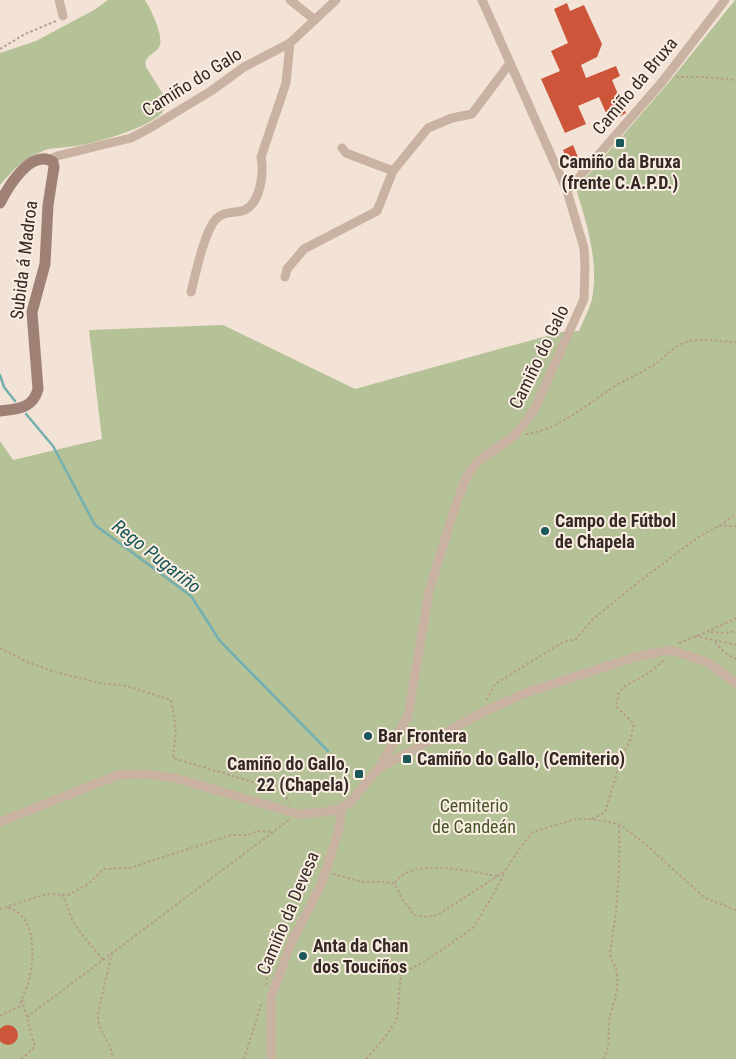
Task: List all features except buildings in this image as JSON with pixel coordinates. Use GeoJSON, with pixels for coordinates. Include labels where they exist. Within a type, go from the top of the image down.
{"type":"FeatureCollection","features":[{"type":"Feature","properties":{"kind":"street"},"geometry":{"type":"LineString","coordinates":[[59,0],[64,16]]}},
{"type":"Feature","properties":{"kind":"street"},"geometry":{"type":"LineString","coordinates":[[290,0],[315,20]]}},
{"type":"Feature","properties":{"kind":"street","name":"Camiño do Galo"},"geometry":{"type":"LineString","coordinates":[[49,160],[57,156],[131,138],[150,128],[211,91],[244,67],[290,43],[336,0]]}},
{"type":"Feature","properties":{"kind":"street","name":"Camiño do Galo"},"geometry":{"type":"LineString","coordinates":[[379,768],[408,716],[429,591],[466,478],[477,462],[514,436],[525,423],[534,408],[584,299],[586,265],[584,248],[567,191],[482,0]]}},
{"type":"Feature","properties":{"kind":"street","name":"Camiño da Bruxa"},"geometry":{"type":"LineString","coordinates":[[567,191],[666,77],[725,0]]}},
{"type":"Feature","properties":{"kind":"street"},"geometry":{"type":"LineString","coordinates":[[191,292],[203,246],[215,220],[223,213],[246,210],[254,202],[262,183],[263,166],[261,157],[286,83],[290,43]]}},
{"type":"Feature","properties":{"kind":"street"},"geometry":{"type":"LineString","coordinates":[[285,277],[286,269],[304,249],[377,212],[393,171],[428,128],[452,118],[472,114],[510,63]]}},
{"type":"Feature","properties":{"kind":"street"},"geometry":{"type":"LineString","coordinates":[[342,148],[346,153],[393,171]]}},
{"type":"Feature","properties":{"kind":"street","name":"Subida á Madroa"},"geometry":{"type":"LineString","coordinates":[[0,204],[7,190],[30,163],[43,158],[53,162],[54,167],[48,205],[45,264],[32,312],[38,389],[35,398],[26,406],[0,411]]}},
{"type":"Feature","properties":{"kind":"street"},"geometry":{"type":"LineString","coordinates":[[0,822],[118,775],[144,774],[175,778],[295,813],[340,810],[349,803],[379,768],[487,710],[531,691],[635,657],[672,650],[707,662],[736,683]]}},
{"type":"Feature","properties":{"kind":"street","name":"Camiño da Devesa"},"geometry":{"type":"LineString","coordinates":[[271,1059],[271,997],[291,943],[319,889],[326,871],[338,832],[341,816],[340,810]]}},
{"type":"Feature","properties":{"kind":"path"},"geometry":{"type":"LineString","coordinates":[[0,49],[25,34],[64,16]]}},
{"type":"Feature","properties":{"kind":"path"},"geometry":{"type":"LineString","coordinates":[[666,77],[703,76],[736,80]]}},
{"type":"Feature","properties":{"kind":"path"},"geometry":{"type":"LineString","coordinates":[[514,436],[533,433],[563,421],[618,385],[658,362],[670,350],[687,342],[707,340],[736,342]]}},
{"type":"Feature","properties":{"kind":"path"},"geometry":{"type":"LineString","coordinates":[[487,710],[487,699],[496,684],[564,642],[576,640],[593,619],[640,581],[698,536],[719,526],[736,514]]}},
{"type":"Feature","properties":{"kind":"path"},"geometry":{"type":"LineString","coordinates":[[719,526],[736,526]]}},
{"type":"Feature","properties":{"kind":"path"},"geometry":{"type":"LineString","coordinates":[[592,818],[605,812],[619,761],[630,741],[634,724],[616,706],[619,693],[626,686],[649,673],[679,644],[736,618]]}},
{"type":"Feature","properties":{"kind":"path"},"geometry":{"type":"LineString","coordinates":[[709,631],[726,634],[736,631]]}},
{"type":"Feature","properties":{"kind":"path"},"geometry":{"type":"LineString","coordinates":[[694,636],[736,646]]}},
{"type":"Feature","properties":{"kind":"path"},"geometry":{"type":"LineString","coordinates":[[714,642],[724,652],[736,659]]}},
{"type":"Feature","properties":{"kind":"path"},"geometry":{"type":"LineString","coordinates":[[0,648],[27,662],[56,672],[99,683],[127,686],[171,700],[176,729],[173,758],[283,791],[295,813],[293,818],[27,1017]]}},
{"type":"Feature","properties":{"kind":"path"},"geometry":{"type":"LineString","coordinates":[[366,1059],[396,1021],[400,980],[403,973],[427,960],[473,928],[522,844],[533,832],[575,819],[592,818],[619,824],[705,898],[736,910]]}},
{"type":"Feature","properties":{"kind":"path"},"geometry":{"type":"LineString","coordinates":[[603,1059],[610,1041],[609,1018],[618,993],[617,971],[610,958],[610,952],[617,913],[620,865],[619,824]]}},
{"type":"Feature","properties":{"kind":"path"},"geometry":{"type":"LineString","coordinates":[[0,909],[47,894],[68,895],[79,890],[104,869],[130,868],[231,836],[248,835],[258,831],[275,831]]}},
{"type":"Feature","properties":{"kind":"path"},"geometry":{"type":"LineString","coordinates":[[395,884],[399,876],[434,867],[497,876]]}},
{"type":"Feature","properties":{"kind":"path"},"geometry":{"type":"LineString","coordinates":[[326,871],[363,882],[395,884],[409,909],[414,914],[426,917],[438,914],[506,871]]}},
{"type":"Feature","properties":{"kind":"path"},"geometry":{"type":"LineString","coordinates":[[61,895],[66,900],[72,920],[80,933],[103,960]]}},
{"type":"Feature","properties":{"kind":"path"},"geometry":{"type":"LineString","coordinates":[[0,1016],[20,1006],[31,970],[31,932],[25,919],[16,910],[6,908]]}},
{"type":"Feature","properties":{"kind":"path"},"geometry":{"type":"LineString","coordinates":[[112,953],[98,1013],[98,1021],[114,1059]]}},
{"type":"Feature","properties":{"kind":"path"},"geometry":{"type":"LineString","coordinates":[[21,998],[35,1047],[21,1059]]}},
{"type":"Feature","properties":{"kind":"green space"},"geometry":{"type":"Polygon","coordinates":[[[108,0],[145,0],[150,9],[160,35],[160,45],[146,60],[146,67],[166,99],[162,113],[155,119],[121,134],[72,147],[49,149],[38,153],[20,164],[0,185],[0,53],[36,41],[94,10],[108,0]]]}},
{"type":"Feature","properties":{"kind":"green space","name":"Cemiterio de Candeán"},"geometry":{"type":"Polygon","coordinates":[[[735,0],[736,1059],[0,1059],[0,441],[13,460],[102,439],[89,330],[223,325],[355,389],[561,332],[579,331],[592,299],[594,271],[588,229],[576,189],[669,82],[735,0]]]}},
{"type":"Feature","properties":{"kind":"waterway","name":"Rego Pugariño"},"geometry":{"type":"LineString","coordinates":[[0,375],[4,387],[15,401]]}},
{"type":"Feature","properties":{"kind":"waterway","name":"Rego Pugariño"},"geometry":{"type":"LineString","coordinates":[[26,414],[53,446],[95,525],[191,596],[220,641],[328,751]]}},
{"type":"Feature","properties":{"kind":"place","name":"Camiño da Bruxa (frente C.A.P.D.)"},"geometry":{"type":"Point","coordinates":[620,143]}},
{"type":"Feature","properties":{"kind":"place","name":"Campo de Fútbol de Chapela"},"geometry":{"type":"Point","coordinates":[545,531]}},
{"type":"Feature","properties":{"kind":"place","name":"Bar Frontera"},"geometry":{"type":"Point","coordinates":[368,736]}},
{"type":"Feature","properties":{"kind":"place","name":"Camiño do Gallo, (Cemiterio)"},"geometry":{"type":"Point","coordinates":[407,759]}},
{"type":"Feature","properties":{"kind":"place","name":"Camiño do Gallo, 22 (Chapela)"},"geometry":{"type":"Point","coordinates":[359,774]}},
{"type":"Feature","properties":{"kind":"place","name":"Anta da Chan dos Touciños"},"geometry":{"type":"Point","coordinates":[303,956]}}]}
